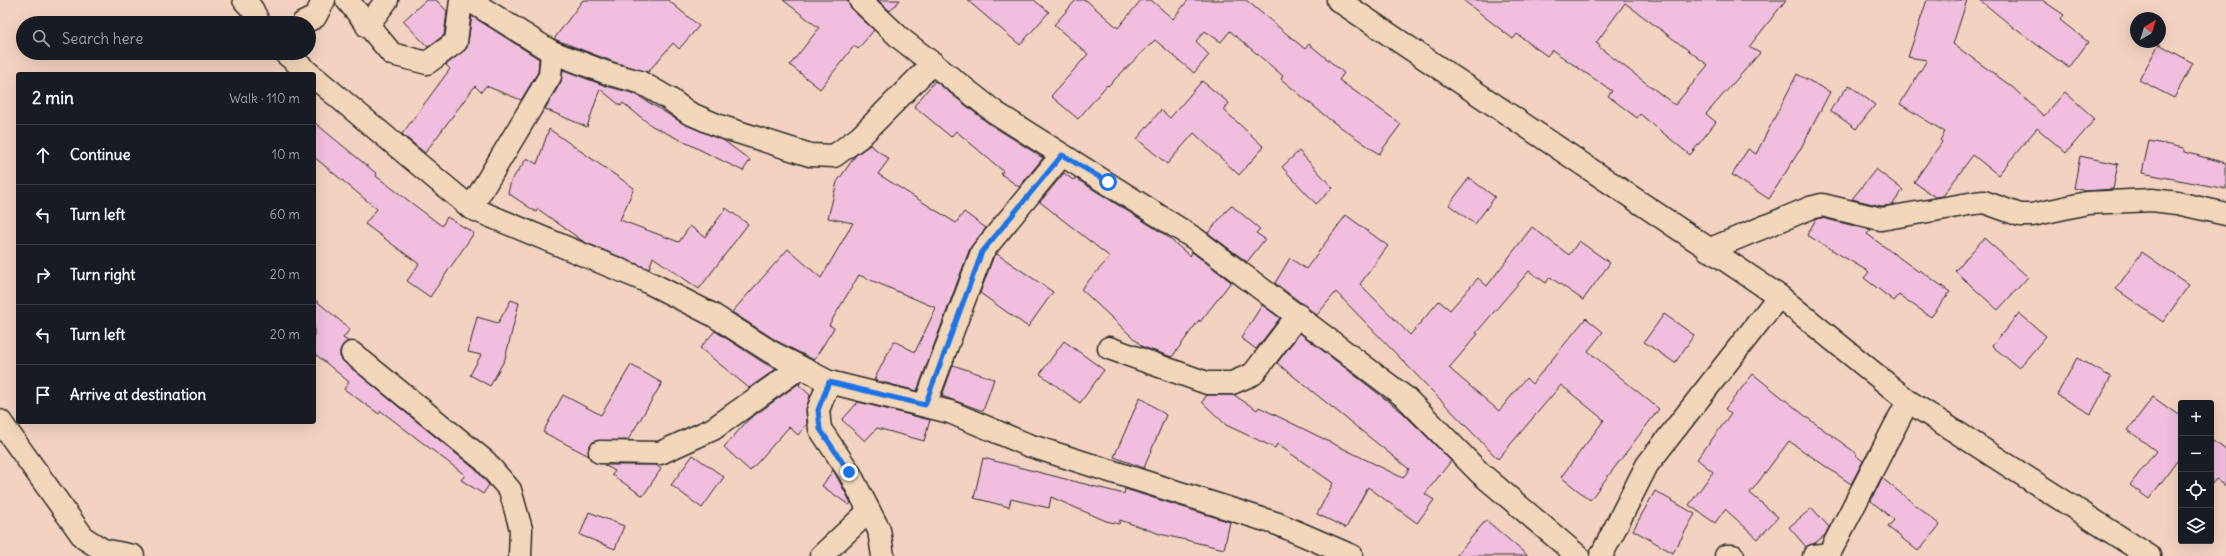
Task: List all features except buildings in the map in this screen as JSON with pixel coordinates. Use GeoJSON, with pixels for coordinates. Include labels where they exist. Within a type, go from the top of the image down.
{"type":"FeatureCollection","features":[{"type":"Feature","properties":{"kind":"street"},"geometry":{"type":"LineString","coordinates":[[244,0],[252,9],[256,16]]}},
{"type":"Feature","properties":{"kind":"street"},"geometry":{"type":"LineString","coordinates":[[315,16],[324,0]]}},
{"type":"Feature","properties":{"kind":"street"},"geometry":{"type":"LineString","coordinates":[[347,0],[367,26],[392,54],[427,62],[456,42],[461,0]]}},
{"type":"Feature","properties":{"kind":"street"},"geometry":{"type":"LineString","coordinates":[[367,26],[387,0]]}},
{"type":"Feature","properties":{"kind":"street"},"geometry":{"type":"LineString","coordinates":[[469,0],[552,52],[640,82],[668,98],[689,113],[719,126],[810,155],[834,156],[860,137],[933,64]]}},
{"type":"Feature","properties":{"kind":"street"},"geometry":{"type":"LineString","coordinates":[[860,0],[900,38],[996,113],[1108,182],[1194,238],[1406,398],[1480,473],[1578,556]]}},
{"type":"Feature","properties":{"kind":"street"},"geometry":{"type":"LineString","coordinates":[[1338,0],[1708,250],[1779,296],[1908,401],[2149,556]]}},
{"type":"Feature","properties":{"kind":"street"},"geometry":{"type":"LineString","coordinates":[[470,208],[550,76],[552,52]]}},
{"type":"Feature","properties":{"kind":"street"},"geometry":{"type":"LineString","coordinates":[[293,60],[308,72]]}},
{"type":"Feature","properties":{"kind":"street"},"geometry":{"type":"LineString","coordinates":[[316,79],[470,208],[644,280],[713,315],[799,368],[829,382],[950,412],[1028,445],[1278,524],[1352,556]]}},
{"type":"Feature","properties":{"kind":"street"},"geometry":{"type":"LineString","coordinates":[[925,405],[982,252],[1062,155]]}},
{"type":"Feature","properties":{"kind":"street"},"geometry":{"type":"LineString","coordinates":[[1708,250],[1810,208],[1822,205],[1881,219],[1984,202],[2020,215],[2032,215],[2087,203],[2152,200],[2177,203],[2226,214]]}},
{"type":"Feature","properties":{"kind":"street"},"geometry":{"type":"LineString","coordinates":[[1601,556],[1647,465],[1779,296]]}},
{"type":"Feature","properties":{"kind":"street"},"geometry":{"type":"LineString","coordinates":[[1109,348],[1207,383],[1232,383],[1253,374],[1298,315]]}},
{"type":"Feature","properties":{"kind":"street"},"geometry":{"type":"LineString","coordinates":[[352,353],[485,461],[510,490],[522,530],[520,556]]}},
{"type":"Feature","properties":{"kind":"street"},"geometry":{"type":"LineString","coordinates":[[600,452],[660,453],[713,429],[799,368]]}},
{"type":"Feature","properties":{"kind":"street"},"geometry":{"type":"LineString","coordinates":[[829,382],[818,410],[820,429],[849,472],[879,530],[883,556]]}},
{"type":"Feature","properties":{"kind":"street"},"geometry":{"type":"LineString","coordinates":[[1814,556],[1829,554],[1908,401]]}},
{"type":"Feature","properties":{"kind":"street"},"geometry":{"type":"LineString","coordinates":[[0,421],[84,538],[104,553],[134,556]]}},
{"type":"Feature","properties":{"kind":"street"},"geometry":{"type":"LineString","coordinates":[[821,556],[869,511]]}},
{"type":"Feature","properties":{"kind":"street"},"geometry":{"type":"LineString","coordinates":[[1726,556],[1733,556]]}},
{"type":"Feature","properties":{"kind":"route"},"geometry":{"type":"LineString","coordinates":[[849,472],[820,429],[818,410],[829,382],[925,405],[982,252],[1062,155],[1108,182]]}}]}
